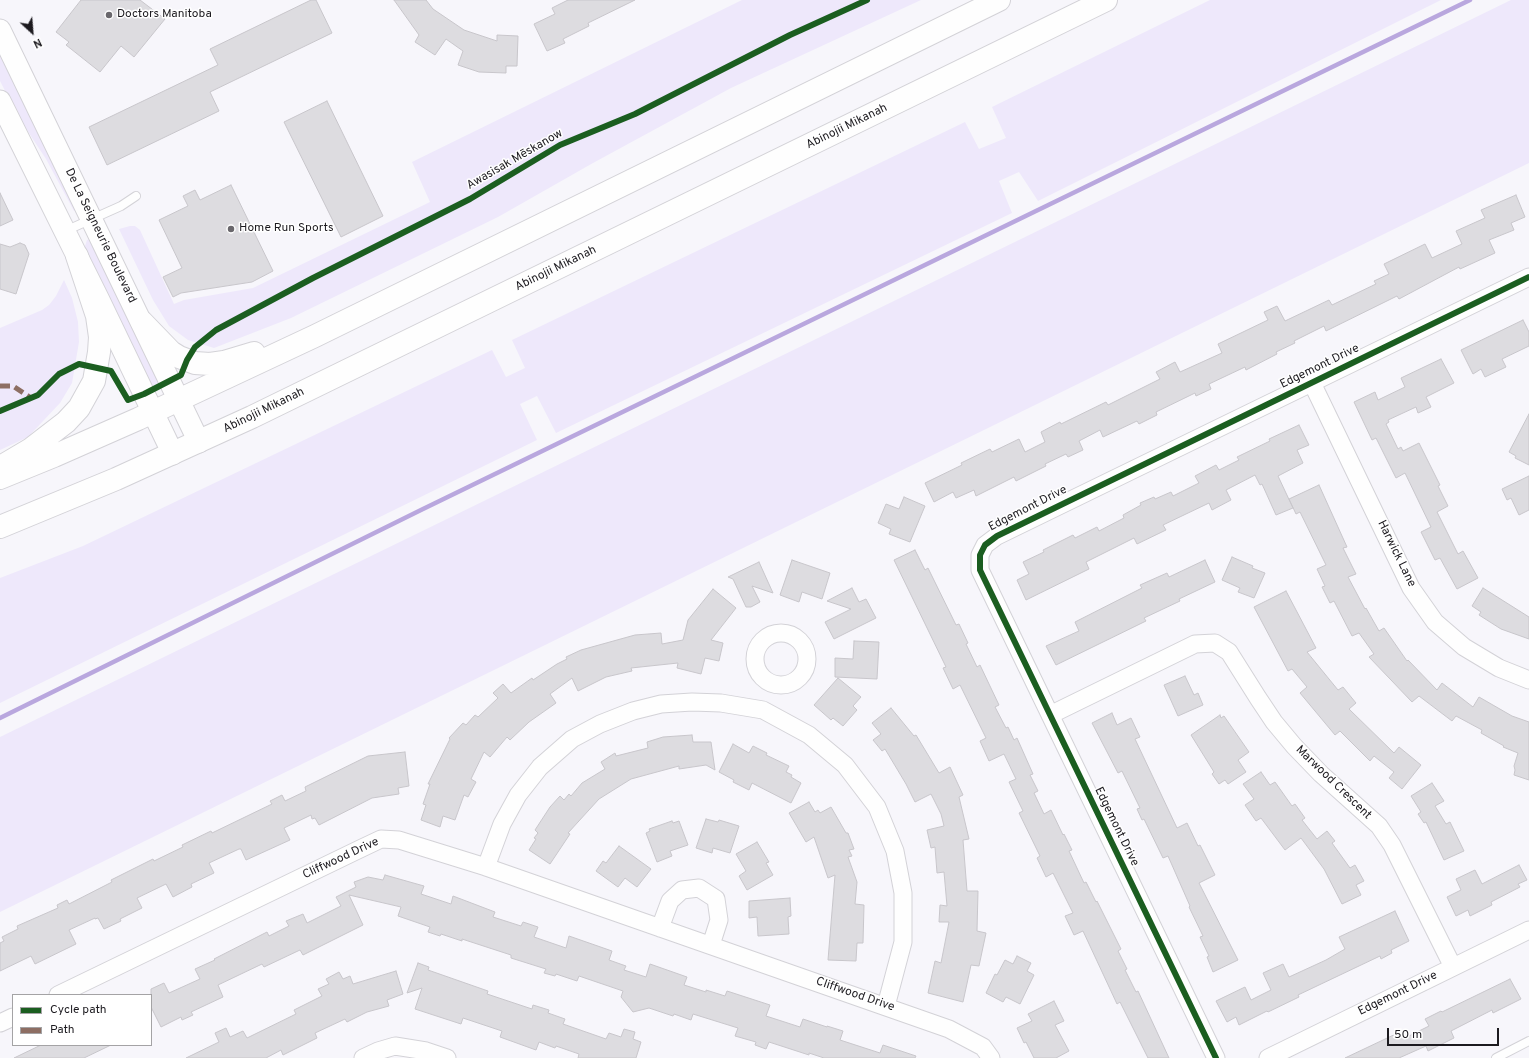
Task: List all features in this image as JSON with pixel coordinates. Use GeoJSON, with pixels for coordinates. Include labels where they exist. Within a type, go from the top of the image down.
{"type":"FeatureCollection","features":[{"type":"Feature","properties":{"kind":"main road"},"geometry":{"type":"LineString","coordinates":[[0,478],[54,456],[180,400],[315,336],[999,0]]}},
{"type":"Feature","properties":{"kind":"main road","name":"Abinojii Mikanah"},"geometry":{"type":"LineString","coordinates":[[0,527],[200,442],[1106,0]]}},
{"type":"Feature","properties":{"kind":"main road"},"geometry":{"type":"LineString","coordinates":[[0,468],[30,449],[66,422],[79,408],[94,381],[100,352],[100,337],[97,316],[77,256]]}},
{"type":"Feature","properties":{"kind":"main road"},"geometry":{"type":"LineString","coordinates":[[142,322],[171,352],[179,357],[195,363],[210,364],[224,362],[315,336]]}},
{"type":"Feature","properties":{"kind":"street","name":"De La Seigneurie Boulevard"},"geometry":{"type":"LineString","coordinates":[[0,30],[200,442]]}},
{"type":"Feature","properties":{"kind":"street"},"geometry":{"type":"LineString","coordinates":[[0,101],[173,454]]}},
{"type":"Feature","properties":{"kind":"street","name":"Edgemont Drive"},"geometry":{"type":"LineString","coordinates":[[1216,1058],[980,570],[980,555],[985,545],[996,536],[1529,276]]}},
{"type":"Feature","properties":{"kind":"street","name":"Harwick Lane"},"geometry":{"type":"LineString","coordinates":[[1312,383],[1412,588],[1435,622],[1464,647],[1499,668],[1529,680]]}},
{"type":"Feature","properties":{"kind":"street","name":"Marwood Crescent"},"geometry":{"type":"LineString","coordinates":[[1050,715],[1195,644],[1215,643],[1229,652],[1274,722],[1294,746],[1321,774],[1378,826],[1392,845],[1453,967]]}},
{"type":"Feature","properties":{"kind":"street"},"geometry":{"type":"LineString","coordinates":[[763,710],[772,684]]}},
{"type":"Feature","properties":{"kind":"street"},"geometry":{"type":"LineString","coordinates":[[486,867],[502,824],[518,795],[540,767],[572,739],[600,724],[633,711],[661,704],[692,702],[721,703],[763,710],[809,735],[845,765],[877,807],[895,851],[903,893],[904,942],[886,1006]]}},
{"type":"Feature","properties":{"kind":"street","name":"Cliffwood Drive"},"geometry":{"type":"LineString","coordinates":[[60,994],[381,839],[399,840],[486,867],[949,1029],[983,1046],[991,1058]]}},
{"type":"Feature","properties":{"kind":"street"},"geometry":{"type":"LineString","coordinates":[[660,928],[670,901],[682,890],[699,888],[716,899],[719,920],[711,945]]}},
{"type":"Feature","properties":{"kind":"street","name":"Edgemont Drive"},"geometry":{"type":"LineString","coordinates":[[1268,1058],[1529,930]]}},
{"type":"Feature","properties":{"kind":"street"},"geometry":{"type":"LineString","coordinates":[[0,1023],[12,1017]]}},
{"type":"Feature","properties":{"kind":"street"},"geometry":{"type":"LineString","coordinates":[[363,1058],[378,1051],[395,1046],[426,1051],[447,1058]]}},
{"type":"Feature","properties":{"kind":"lane"},"geometry":{"type":"LineString","coordinates":[[65,231],[121,206],[136,196]]}},
{"type":"Feature","properties":{"kind":"lane"},"geometry":{"type":"LineString","coordinates":[[1496,1058],[1529,1041]]}},
{"type":"Feature","properties":{"kind":"shaded area"},"geometry":{"type":"Polygon","coordinates":[[[742,0],[921,0],[731,88],[593,163],[498,217],[291,318],[214,348],[188,340],[169,326],[153,300],[119,229],[135,226],[140,230],[174,304],[184,300],[253,288],[430,202],[412,162],[742,0]]]}},
{"type":"Feature","properties":{"kind":"shaded area"},"geometry":{"type":"Polygon","coordinates":[[[1210,0],[1441,0],[1038,201],[1019,172],[999,181],[1012,213],[556,433],[537,396],[520,404],[537,440],[0,703],[0,578],[83,546],[492,350],[506,377],[525,368],[512,340],[965,122],[979,149],[1006,138],[992,107],[1210,0]]]}},
{"type":"Feature","properties":{"kind":"shaded area"},"geometry":{"type":"Polygon","coordinates":[[[1511,0],[1529,0],[1529,163],[0,912],[0,737],[1511,0]]]}},
{"type":"Feature","properties":{"kind":"shaded area"},"geometry":{"type":"Polygon","coordinates":[[[0,54],[76,210],[74,211],[46,159],[19,118],[0,81],[0,54]]]}},
{"type":"Feature","properties":{"kind":"shaded area"},"geometry":{"type":"Polygon","coordinates":[[[90,239],[159,383],[151,387],[85,253],[87,240],[90,239]]]}},
{"type":"Feature","properties":{"kind":"shaded area"},"geometry":{"type":"Polygon","coordinates":[[[64,280],[72,298],[78,322],[79,342],[72,383],[60,403],[28,437],[0,450],[0,328],[42,310],[49,305],[56,296],[64,280]]]}},
{"type":"Feature","properties":{"kind":"building"},"geometry":{"type":"Polygon","coordinates":[[[81,0],[140,0],[165,19],[134,57],[121,46],[100,72],[66,45],[69,42],[56,32],[81,0]]]}},
{"type":"Feature","properties":{"kind":"building"},"geometry":{"type":"Polygon","coordinates":[[[311,0],[316,0],[332,33],[210,92],[219,111],[107,165],[89,127],[218,65],[210,49],[311,0]]]}},
{"type":"Feature","properties":{"kind":"building"},"geometry":{"type":"Polygon","coordinates":[[[394,0],[426,0],[433,9],[464,30],[497,41],[497,35],[518,36],[517,66],[506,66],[506,73],[479,72],[458,65],[463,51],[446,39],[435,55],[415,42],[419,35],[394,0]]]}},
{"type":"Feature","properties":{"kind":"building"},"geometry":{"type":"Polygon","coordinates":[[[568,0],[635,0],[588,23],[589,26],[563,39],[565,43],[547,51],[534,24],[555,14],[552,8],[568,0]]]}},
{"type":"Feature","properties":{"kind":"building"},"geometry":{"type":"Polygon","coordinates":[[[327,101],[383,216],[341,237],[284,122],[327,101]]]}},
{"type":"Feature","properties":{"kind":"building"},"geometry":{"type":"Polygon","coordinates":[[[231,185],[273,271],[252,282],[181,293],[173,297],[163,277],[182,268],[159,220],[188,206],[183,196],[195,190],[200,200],[231,185]]]}},
{"type":"Feature","properties":{"kind":"building"},"geometry":{"type":"Polygon","coordinates":[[[0,193],[13,220],[0,226],[0,193]]]}},
{"type":"Feature","properties":{"kind":"building"},"geometry":{"type":"Polygon","coordinates":[[[1516,195],[1525,217],[1511,223],[1514,230],[1489,240],[1495,253],[1460,269],[1459,267],[1399,299],[1397,296],[1326,331],[1324,326],[1294,341],[1295,343],[1276,352],[1277,354],[1246,370],[1245,367],[1209,384],[1211,389],[1196,396],[1195,393],[1156,412],[1157,415],[1139,424],[1137,421],[1103,437],[1100,430],[1079,441],[1083,450],[1068,457],[1066,454],[1016,481],[1014,477],[976,496],[974,490],[956,498],[953,492],[934,502],[925,483],[962,465],[961,463],[990,449],[992,452],[1019,439],[1025,452],[1045,442],[1041,432],[1106,402],[1108,405],[1160,379],[1156,372],[1175,362],[1180,372],[1222,353],[1218,344],[1268,320],[1264,312],[1277,306],[1285,321],[1329,300],[1332,305],[1376,284],[1374,281],[1389,274],[1384,264],[1425,244],[1432,258],[1462,244],[1456,231],[1485,218],[1481,210],[1516,195]]]}},
{"type":"Feature","properties":{"kind":"building"},"geometry":{"type":"Polygon","coordinates":[[[20,243],[25,245],[29,254],[16,294],[0,289],[0,244],[10,247],[20,243]]]}},
{"type":"Feature","properties":{"kind":"building"},"geometry":{"type":"Polygon","coordinates":[[[1523,320],[1529,332],[1529,346],[1502,359],[1506,367],[1485,377],[1481,369],[1473,374],[1461,350],[1523,320]]]}},
{"type":"Feature","properties":{"kind":"building"},"geometry":{"type":"Polygon","coordinates":[[[1441,359],[1454,383],[1426,397],[1431,407],[1418,413],[1416,407],[1388,420],[1389,422],[1386,424],[1398,449],[1401,447],[1403,451],[1419,443],[1440,485],[1438,486],[1448,506],[1437,512],[1458,554],[1463,551],[1478,578],[1457,589],[1440,558],[1435,560],[1421,532],[1431,527],[1405,473],[1396,478],[1376,438],[1372,440],[1354,402],[1375,392],[1378,400],[1405,387],[1401,378],[1441,359]]]}},
{"type":"Feature","properties":{"kind":"building"},"geometry":{"type":"Polygon","coordinates":[[[1529,414],[1529,465],[1515,458],[1516,456],[1509,452],[1529,414]]]}},
{"type":"Feature","properties":{"kind":"building"},"geometry":{"type":"Polygon","coordinates":[[[1299,425],[1309,445],[1297,450],[1303,463],[1278,476],[1293,508],[1276,515],[1262,484],[1260,485],[1255,475],[1226,490],[1231,500],[1212,510],[1209,503],[1163,525],[1166,530],[1137,544],[1134,538],[1086,562],[1089,569],[1026,600],[1017,580],[1029,574],[1023,562],[1073,535],[1075,538],[1097,527],[1099,531],[1124,518],[1123,515],[1141,505],[1140,503],[1154,497],[1155,499],[1171,492],[1173,496],[1199,483],[1195,476],[1216,465],[1219,470],[1239,460],[1237,457],[1270,441],[1269,439],[1299,425]]]}},
{"type":"Feature","properties":{"kind":"building"},"geometry":{"type":"Polygon","coordinates":[[[1529,476],[1529,510],[1519,515],[1511,498],[1507,500],[1502,489],[1529,476]]]}},
{"type":"Feature","properties":{"kind":"building"},"geometry":{"type":"Polygon","coordinates":[[[1319,485],[1347,547],[1343,548],[1356,574],[1348,577],[1379,631],[1384,628],[1407,661],[1408,660],[1437,690],[1442,683],[1473,707],[1479,697],[1512,716],[1529,722],[1529,780],[1514,775],[1514,766],[1518,753],[1503,747],[1504,746],[1481,733],[1482,730],[1456,716],[1452,721],[1419,696],[1412,702],[1369,657],[1374,654],[1359,633],[1352,636],[1334,601],[1330,603],[1322,587],[1325,586],[1317,569],[1326,565],[1300,512],[1296,514],[1289,499],[1319,485]]]}},
{"type":"Feature","properties":{"kind":"building"},"geometry":{"type":"Polygon","coordinates":[[[904,497],[925,506],[910,542],[889,534],[891,529],[878,523],[886,504],[899,509],[904,497]]]}},
{"type":"Feature","properties":{"kind":"building"},"geometry":{"type":"Polygon","coordinates":[[[915,550],[925,570],[928,568],[956,625],[959,624],[968,643],[966,644],[977,667],[980,665],[999,705],[995,707],[1006,728],[1008,727],[1014,740],[1017,738],[1033,774],[1030,775],[1038,791],[1034,793],[1044,814],[1051,810],[1063,835],[1064,834],[1072,850],[1069,851],[1084,883],[1086,882],[1096,902],[1097,901],[1121,949],[1118,951],[1127,969],[1125,970],[1136,992],[1138,991],[1169,1058],[1148,1058],[1120,1002],[1117,1004],[1083,931],[1074,935],[1065,916],[1073,913],[1053,873],[1046,877],[1037,858],[1040,856],[1019,813],[1023,811],[1009,782],[1016,779],[1004,754],[989,761],[980,741],[986,738],[960,685],[953,689],[943,668],[946,667],[894,560],[915,550]]]}},
{"type":"Feature","properties":{"kind":"building"},"geometry":{"type":"Polygon","coordinates":[[[1232,557],[1265,573],[1254,598],[1238,592],[1240,588],[1222,580],[1232,557]]]}},
{"type":"Feature","properties":{"kind":"building"},"geometry":{"type":"Polygon","coordinates":[[[792,560],[830,573],[822,599],[802,592],[799,602],[780,595],[792,560]]]}},
{"type":"Feature","properties":{"kind":"building"},"geometry":{"type":"Polygon","coordinates":[[[1205,560],[1215,582],[1144,618],[1146,621],[1056,665],[1046,646],[1079,631],[1075,622],[1142,588],[1140,585],[1167,573],[1169,577],[1205,560]]]}},
{"type":"Feature","properties":{"kind":"building"},"geometry":{"type":"Polygon","coordinates":[[[759,562],[773,593],[752,586],[760,602],[751,607],[746,607],[733,579],[728,577],[759,562]]]}},
{"type":"Feature","properties":{"kind":"building"},"geometry":{"type":"Polygon","coordinates":[[[852,588],[859,602],[866,599],[876,618],[834,639],[825,622],[851,609],[827,601],[852,588]]]}},
{"type":"Feature","properties":{"kind":"building"},"geometry":{"type":"Polygon","coordinates":[[[1483,588],[1529,617],[1529,639],[1501,629],[1479,615],[1481,612],[1472,606],[1483,588]]]}},
{"type":"Feature","properties":{"kind":"building"},"geometry":{"type":"Polygon","coordinates":[[[713,589],[736,608],[711,640],[723,643],[719,661],[705,658],[701,674],[677,668],[678,663],[631,668],[632,671],[606,677],[578,691],[572,678],[550,694],[556,703],[529,722],[510,740],[507,737],[490,757],[484,752],[471,779],[476,782],[468,797],[464,795],[455,820],[443,816],[440,827],[421,820],[426,805],[423,804],[430,784],[428,784],[450,739],[449,738],[463,723],[466,725],[475,715],[478,717],[498,698],[493,693],[503,684],[511,693],[532,678],[533,680],[567,659],[566,657],[581,650],[635,635],[661,633],[662,644],[683,640],[688,620],[713,589]]]}},
{"type":"Feature","properties":{"kind":"building"},"geometry":{"type":"Polygon","coordinates":[[[1286,591],[1316,648],[1307,652],[1338,690],[1343,687],[1356,703],[1349,709],[1394,753],[1399,747],[1421,765],[1402,789],[1389,778],[1394,772],[1374,756],[1370,761],[1340,731],[1335,735],[1300,693],[1307,687],[1292,669],[1288,671],[1254,607],[1286,591]]]}},
{"type":"Feature","properties":{"kind":"building"},"geometry":{"type":"Polygon","coordinates":[[[854,641],[879,642],[877,679],[835,677],[835,658],[853,659],[854,641]]]}},
{"type":"Feature","properties":{"kind":"building"},"geometry":{"type":"Polygon","coordinates":[[[1185,676],[1194,695],[1198,693],[1203,705],[1178,716],[1164,685],[1185,676]]]}},
{"type":"Feature","properties":{"kind":"building"},"geometry":{"type":"Polygon","coordinates":[[[838,678],[861,697],[853,706],[857,710],[843,726],[833,718],[831,720],[814,705],[838,678]]]}},
{"type":"Feature","properties":{"kind":"building"},"geometry":{"type":"Polygon","coordinates":[[[891,708],[914,736],[916,735],[939,773],[950,767],[963,795],[959,797],[969,839],[963,840],[967,891],[978,891],[977,931],[986,933],[979,966],[971,965],[963,1002],[928,993],[935,961],[941,963],[949,922],[939,922],[940,905],[947,906],[944,872],[937,873],[935,847],[931,848],[927,830],[944,826],[941,814],[931,794],[915,802],[885,749],[882,751],[873,740],[881,734],[872,723],[891,708]]]}},
{"type":"Feature","properties":{"kind":"building"},"geometry":{"type":"Polygon","coordinates":[[[1112,713],[1117,725],[1131,718],[1140,737],[1135,739],[1177,828],[1187,823],[1198,846],[1200,845],[1215,875],[1199,883],[1238,960],[1213,972],[1207,957],[1209,956],[1200,937],[1203,936],[1189,907],[1190,906],[1168,856],[1163,858],[1144,819],[1142,820],[1137,809],[1140,808],[1122,771],[1118,773],[1092,723],[1112,713]]]}},
{"type":"Feature","properties":{"kind":"building"},"geometry":{"type":"Polygon","coordinates":[[[1220,715],[1221,718],[1224,716],[1249,752],[1238,760],[1246,772],[1228,784],[1225,780],[1219,784],[1212,774],[1214,772],[1191,735],[1220,715]]]}},
{"type":"Feature","properties":{"kind":"building"},"geometry":{"type":"Polygon","coordinates":[[[692,735],[693,742],[711,742],[715,770],[706,765],[679,769],[679,766],[631,779],[599,799],[568,833],[570,834],[550,864],[529,850],[538,833],[535,830],[550,807],[560,796],[564,800],[569,794],[571,796],[582,783],[605,769],[601,762],[615,753],[616,756],[648,748],[647,742],[663,737],[692,735]]]}},
{"type":"Feature","properties":{"kind":"building"},"geometry":{"type":"Polygon","coordinates":[[[733,744],[749,753],[753,746],[767,753],[766,755],[789,766],[786,772],[801,783],[791,803],[752,783],[749,790],[733,782],[734,780],[719,772],[733,744]]]}},
{"type":"Feature","properties":{"kind":"building"},"geometry":{"type":"Polygon","coordinates":[[[405,752],[409,786],[398,788],[399,794],[372,798],[319,825],[315,818],[312,819],[311,815],[284,828],[290,840],[246,860],[241,849],[239,849],[209,863],[214,873],[191,884],[192,887],[173,897],[166,884],[137,898],[142,908],[120,919],[121,921],[104,929],[98,918],[95,918],[69,930],[76,944],[35,964],[31,956],[0,971],[0,943],[4,941],[2,937],[18,929],[17,926],[58,908],[57,905],[67,900],[69,904],[112,882],[111,880],[153,859],[154,861],[183,847],[182,845],[211,831],[212,833],[272,804],[270,801],[282,795],[285,801],[306,791],[305,787],[368,756],[405,752]]]}},
{"type":"Feature","properties":{"kind":"building"},"geometry":{"type":"Polygon","coordinates":[[[1261,772],[1270,785],[1275,782],[1292,806],[1295,804],[1305,818],[1302,820],[1317,839],[1327,831],[1335,841],[1332,843],[1350,868],[1355,865],[1364,881],[1356,885],[1361,895],[1342,904],[1324,869],[1301,838],[1285,850],[1261,818],[1256,821],[1245,805],[1254,799],[1243,784],[1261,772]]]}},
{"type":"Feature","properties":{"kind":"building"},"geometry":{"type":"Polygon","coordinates":[[[1432,783],[1444,801],[1435,806],[1446,824],[1450,822],[1464,851],[1444,860],[1426,822],[1424,823],[1418,814],[1421,812],[1411,796],[1432,783]]]}},
{"type":"Feature","properties":{"kind":"building"},"geometry":{"type":"Polygon","coordinates":[[[809,802],[815,812],[818,810],[820,813],[831,807],[846,833],[848,833],[854,849],[849,850],[852,856],[848,857],[857,882],[855,904],[864,905],[863,943],[857,943],[856,961],[828,960],[835,875],[828,878],[814,837],[806,842],[789,813],[809,802]]]}},
{"type":"Feature","properties":{"kind":"building"},"geometry":{"type":"Polygon","coordinates":[[[706,819],[718,822],[719,820],[739,826],[730,853],[713,848],[712,853],[696,848],[706,819]]]}},
{"type":"Feature","properties":{"kind":"building"},"geometry":{"type":"Polygon","coordinates":[[[672,821],[673,823],[679,821],[688,845],[670,851],[672,856],[657,862],[646,833],[650,831],[649,829],[672,821]]]}},
{"type":"Feature","properties":{"kind":"building"},"geometry":{"type":"Polygon","coordinates":[[[757,842],[769,862],[766,863],[773,875],[747,890],[739,876],[746,871],[736,854],[757,842]]]}},
{"type":"Feature","properties":{"kind":"building"},"geometry":{"type":"Polygon","coordinates":[[[619,846],[651,869],[637,887],[625,878],[618,887],[596,871],[603,861],[606,863],[619,846]]]}},
{"type":"Feature","properties":{"kind":"building"},"geometry":{"type":"Polygon","coordinates":[[[1519,865],[1527,880],[1518,884],[1520,887],[1491,902],[1492,905],[1470,916],[1468,910],[1456,916],[1447,897],[1461,890],[1456,879],[1475,870],[1482,884],[1519,865]]]}},
{"type":"Feature","properties":{"kind":"building"},"geometry":{"type":"Polygon","coordinates":[[[385,875],[424,886],[421,894],[451,904],[453,896],[495,912],[493,917],[521,926],[523,922],[538,927],[534,937],[566,948],[569,936],[612,951],[609,960],[626,966],[624,970],[646,977],[650,964],[687,977],[684,985],[725,996],[727,991],[770,1005],[766,1016],[800,1027],[803,1019],[843,1031],[840,1040],[880,1053],[883,1045],[916,1056],[915,1058],[824,1058],[809,1053],[809,1055],[769,1042],[766,1049],[755,1045],[756,1042],[735,1036],[738,1028],[693,1014],[691,1020],[649,1008],[633,1012],[621,997],[623,991],[579,976],[577,981],[556,974],[555,976],[544,973],[546,969],[511,958],[511,955],[462,939],[462,941],[441,934],[440,936],[428,932],[430,927],[398,916],[401,907],[349,895],[363,925],[303,955],[300,950],[264,967],[262,964],[218,985],[223,997],[191,1012],[193,1015],[182,1020],[181,1017],[161,1027],[152,1009],[151,989],[164,983],[169,993],[200,979],[195,969],[267,932],[269,936],[289,926],[286,921],[303,914],[307,923],[341,906],[336,897],[356,887],[354,882],[368,877],[383,880],[385,875]]]}},
{"type":"Feature","properties":{"kind":"building"},"geometry":{"type":"Polygon","coordinates":[[[790,898],[791,916],[788,917],[789,934],[758,936],[757,917],[749,918],[749,901],[790,898]]]}},
{"type":"Feature","properties":{"kind":"building"},"geometry":{"type":"Polygon","coordinates":[[[1395,911],[1409,941],[1391,950],[1392,953],[1381,959],[1380,956],[1298,995],[1299,997],[1239,1025],[1236,1017],[1227,1022],[1216,1001],[1245,987],[1251,1000],[1271,990],[1263,973],[1283,964],[1289,977],[1326,960],[1345,949],[1339,937],[1395,911]]]}},
{"type":"Feature","properties":{"kind":"building"},"geometry":{"type":"Polygon","coordinates":[[[1017,956],[1031,963],[1027,971],[1034,975],[1020,1004],[1006,997],[1003,1002],[986,993],[995,974],[997,975],[1005,960],[1013,964],[1017,956]]]}},
{"type":"Feature","properties":{"kind":"building"},"geometry":{"type":"Polygon","coordinates":[[[418,963],[429,967],[428,970],[488,991],[487,994],[532,1009],[533,1005],[549,1010],[548,1013],[565,1019],[563,1024],[606,1039],[609,1033],[621,1037],[624,1029],[635,1032],[633,1039],[641,1042],[636,1058],[578,1058],[579,1054],[539,1042],[536,1050],[500,1037],[502,1031],[463,1018],[461,1024],[415,1009],[422,988],[407,993],[418,963]]]}},
{"type":"Feature","properties":{"kind":"building"},"geometry":{"type":"Polygon","coordinates":[[[396,971],[403,994],[387,1000],[389,1006],[367,1012],[347,1022],[345,1019],[315,1033],[317,1038],[283,1055],[281,1050],[266,1058],[186,1058],[219,1042],[215,1033],[226,1028],[230,1037],[243,1031],[247,1038],[296,1014],[294,1010],[322,996],[318,989],[329,984],[326,979],[339,972],[343,979],[350,976],[353,984],[396,971]]]}},
{"type":"Feature","properties":{"kind":"building"},"geometry":{"type":"Polygon","coordinates":[[[1510,979],[1521,999],[1493,1013],[1492,1010],[1451,1031],[1454,1038],[1428,1051],[1426,1046],[1399,1058],[1345,1058],[1402,1031],[1405,1038],[1429,1026],[1425,1019],[1510,979]]]}},
{"type":"Feature","properties":{"kind":"building"},"geometry":{"type":"Polygon","coordinates":[[[1054,1001],[1064,1021],[1055,1025],[1069,1051],[1056,1058],[1034,1058],[1026,1042],[1024,1043],[1017,1028],[1032,1021],[1028,1014],[1054,1001]]]}},
{"type":"Feature","properties":{"kind":"building"},"geometry":{"type":"Polygon","coordinates":[[[39,1046],[109,1046],[84,1058],[14,1058],[39,1046]]]}},
{"type":"Feature","properties":{"kind":"waterway"},"geometry":{"type":"LineString","coordinates":[[0,718],[423,509],[1470,0]]}},
{"type":"Feature","properties":{"kind":"marked path"},"geometry":{"type":"LineString","coordinates":[[0,386],[13,386],[31,398]]}},
{"type":"Feature","properties":{"kind":"cycle path","name":"Awasisak Mēskanow"},"geometry":{"type":"LineString","coordinates":[[0,411],[38,395],[59,374],[79,364],[111,371],[128,400],[144,394],[181,375],[187,360],[195,347],[216,330],[313,278],[470,199],[560,145],[635,114],[790,35],[867,0]]}},
{"type":"Feature","properties":{"kind":"cycle path"},"geometry":{"type":"LineString","coordinates":[[1216,1058],[980,570],[980,555],[985,545],[997,536],[1529,277]]}},
{"type":"Feature","properties":{"kind":"place","name":"Doctors Manitoba"},"geometry":{"type":"Point","coordinates":[109,15]}},
{"type":"Feature","properties":{"kind":"place","name":"Home Run Sports"},"geometry":{"type":"Point","coordinates":[231,229]}}]}
